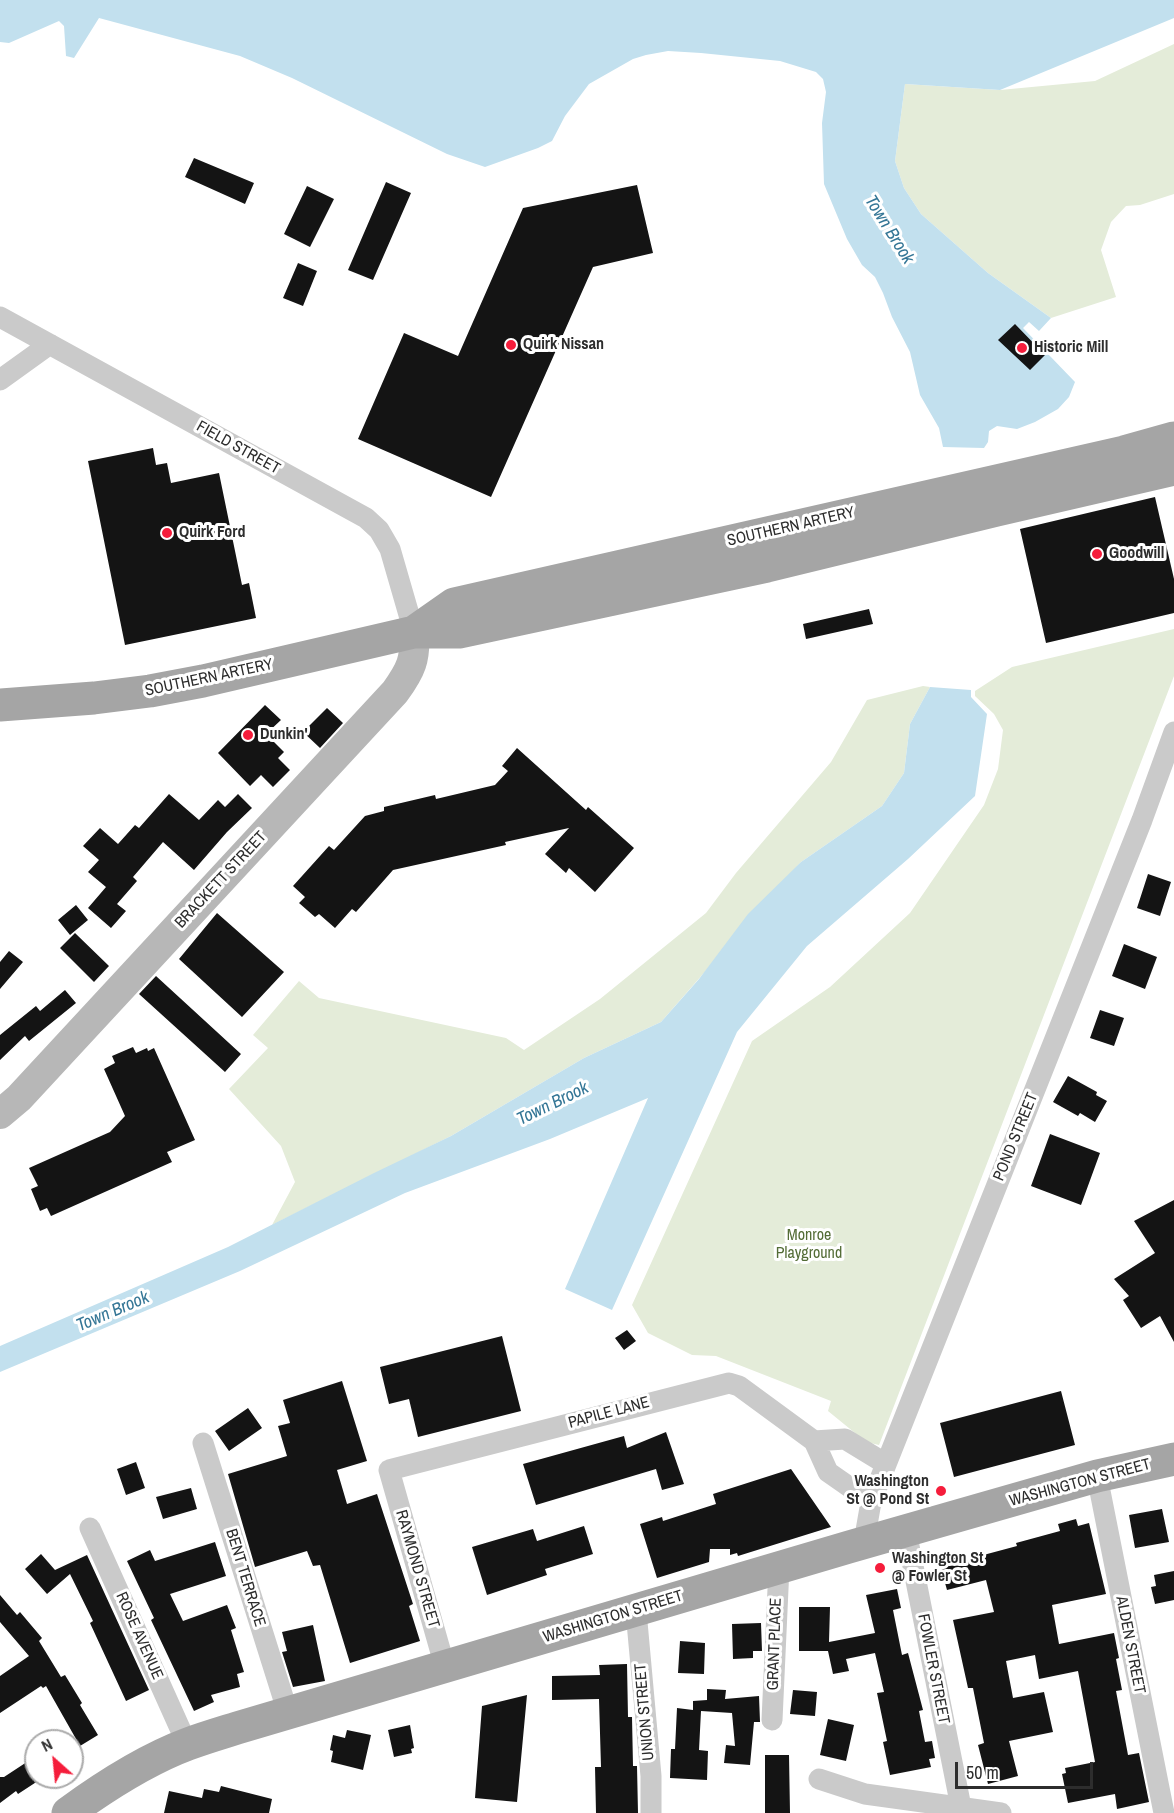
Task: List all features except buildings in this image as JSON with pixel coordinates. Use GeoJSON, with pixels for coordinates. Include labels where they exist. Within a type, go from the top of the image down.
{"type":"FeatureCollection","features":[{"type":"Feature","properties":{"kind":"main road","name":"SOUTHERN ARTERY"},"geometry":{"type":"LineString","coordinates":[[0,705],[150,691],[414,632],[459,632],[549,614],[767,566],[997,510],[1173,449]]}},
{"type":"Feature","properties":{"kind":"main road","name":"WASHINGTON STREET"},"geometry":{"type":"LineString","coordinates":[[77,1810],[134,1770],[187,1744],[864,1542],[1097,1476],[1174,1459]]}},
{"type":"Feature","properties":{"kind":"street","name":"FIELD STREET"},"geometry":{"type":"LineString","coordinates":[[0,317],[366,518],[379,530],[390,549],[414,632]]}},
{"type":"Feature","properties":{"kind":"street"},"geometry":{"type":"LineString","coordinates":[[0,380],[50,344]]}},
{"type":"Feature","properties":{"kind":"street","name":"BRACKETT STREET"},"geometry":{"type":"LineString","coordinates":[[0,1114],[19,1098],[395,692],[409,673],[415,654],[414,632]]}},
{"type":"Feature","properties":{"kind":"street","name":"POND STREET"},"geometry":{"type":"LineString","coordinates":[[864,1542],[871,1502],[1143,820],[1174,732]]}},
{"type":"Feature","properties":{"kind":"street","name":"PAPILE LANE"},"geometry":{"type":"LineString","coordinates":[[389,1470],[729,1383],[739,1386],[814,1441],[828,1472],[871,1502]]}},
{"type":"Feature","properties":{"kind":"street"},"geometry":{"type":"LineString","coordinates":[[814,1441],[844,1438],[886,1464]]}},
{"type":"Feature","properties":{"kind":"street","name":"BENT TERRACE"},"geometry":{"type":"LineString","coordinates":[[203,1443],[288,1713]]}},
{"type":"Feature","properties":{"kind":"street","name":"RAYMOND STREET"},"geometry":{"type":"LineString","coordinates":[[389,1470],[445,1667]]}},
{"type":"Feature","properties":{"kind":"street","name":"ALDEN STREET"},"geometry":{"type":"LineString","coordinates":[[1097,1476],[1164,1813]]}},
{"type":"Feature","properties":{"kind":"street","name":"ROSE AVENUE"},"geometry":{"type":"LineString","coordinates":[[90,1528],[187,1744]]}},
{"type":"Feature","properties":{"kind":"street","name":"FOWLER STREET"},"geometry":{"type":"LineString","coordinates":[[906,1531],[961,1807]]}},
{"type":"Feature","properties":{"kind":"street","name":"GRANT PLACE"},"geometry":{"type":"LineString","coordinates":[[772,1720],[779,1568]]}},
{"type":"Feature","properties":{"kind":"street","name":"UNION STREET"},"geometry":{"type":"LineString","coordinates":[[636,1611],[651,1776],[651,1813]]}},
{"type":"Feature","properties":{"kind":"street"},"geometry":{"type":"LineString","coordinates":[[819,1779],[865,1794],[1001,1813]]}},
{"type":"Feature","properties":{"kind":"green space"},"geometry":{"type":"Polygon","coordinates":[[[1174,44],[1174,194],[1140,205],[1126,206],[1111,222],[1101,250],[1116,297],[1051,318],[988,273],[921,214],[904,188],[895,161],[905,84],[1000,90],[1095,81],[1174,44]]]}},
{"type":"Feature","properties":{"kind":"green space","name":"Monroe Playground"},"geometry":{"type":"Polygon","coordinates":[[[1174,629],[1174,676],[879,1445],[866,1442],[828,1411],[831,1401],[716,1356],[692,1355],[648,1333],[632,1305],[752,1041],[830,987],[910,913],[984,805],[998,769],[1003,730],[994,714],[975,696],[975,691],[1012,667],[1174,629]]]}},
{"type":"Feature","properties":{"kind":"green space"},"geometry":{"type":"Polygon","coordinates":[[[923,686],[930,687],[910,724],[904,773],[882,806],[801,862],[661,1022],[584,1058],[451,1136],[272,1225],[295,1182],[281,1146],[229,1089],[268,1048],[253,1035],[299,981],[319,998],[506,1038],[524,1050],[600,999],[706,913],[736,873],[831,762],[867,700],[923,686]]]}},
{"type":"Feature","properties":{"kind":"water","name":"Town Brook"},"geometry":{"type":"Polygon","coordinates":[[[0,0],[1174,0],[1174,18],[1000,90],[905,84],[895,161],[904,188],[921,214],[988,273],[1051,318],[1039,331],[1029,322],[1023,328],[1075,382],[1069,397],[1058,409],[1017,429],[997,426],[989,431],[988,442],[984,448],[943,447],[939,428],[920,395],[910,352],[892,317],[883,293],[875,277],[862,265],[847,239],[824,184],[822,123],[826,92],[823,79],[816,72],[780,61],[701,53],[668,51],[646,55],[633,59],[589,84],[565,116],[552,141],[485,167],[447,154],[292,78],[240,56],[99,18],[74,58],[66,56],[64,26],[59,21],[9,43],[0,42],[0,0]]]}},
{"type":"Feature","properties":{"kind":"water","name":"Town Brook"},"geometry":{"type":"Polygon","coordinates":[[[930,687],[971,690],[971,697],[987,714],[975,796],[908,859],[807,946],[737,1032],[612,1310],[565,1289],[648,1098],[550,1139],[405,1193],[240,1271],[0,1372],[0,1346],[228,1247],[451,1136],[584,1058],[661,1022],[699,979],[748,914],[801,862],[882,806],[904,773],[910,724],[930,687]]]}},
{"type":"Feature","properties":{"kind":"place","name":"Quirk Nissan"},"geometry":{"type":"Point","coordinates":[511,345]}},
{"type":"Feature","properties":{"kind":"place","name":"Historic Mill"},"geometry":{"type":"Point","coordinates":[1022,348]}},
{"type":"Feature","properties":{"kind":"place","name":"Quirk Ford"},"geometry":{"type":"Point","coordinates":[167,533]}},
{"type":"Feature","properties":{"kind":"place","name":"Goodwill"},"geometry":{"type":"Point","coordinates":[1097,554]}},
{"type":"Feature","properties":{"kind":"place","name":"Dunkin'"},"geometry":{"type":"Point","coordinates":[248,735]}},
{"type":"Feature","properties":{"kind":"place","name":"Washington St @ Pond St"},"geometry":{"type":"Point","coordinates":[941,1491]}},
{"type":"Feature","properties":{"kind":"place","name":"Washington St @ Fowler St"},"geometry":{"type":"Point","coordinates":[880,1568]}}]}
